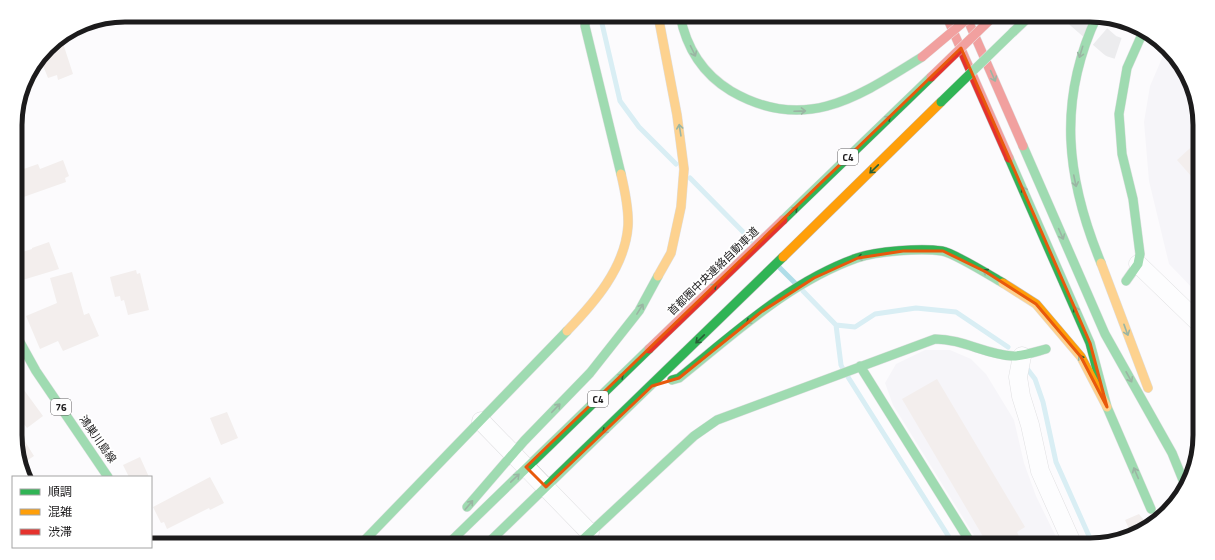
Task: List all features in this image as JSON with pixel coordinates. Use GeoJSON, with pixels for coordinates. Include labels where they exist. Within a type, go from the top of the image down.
{"type":"FeatureCollection","features":[{"type":"Feature","properties":{"kind":"main road"},"geometry":{"type":"LineString","coordinates":[[367,538],[570,328],[594,300],[614,271],[624,248],[628,229],[627,205],[606,105],[585,26],[585,22]]}},
{"type":"Feature","properties":{"kind":"main road"},"geometry":{"type":"LineString","coordinates":[[461,514],[513,454],[590,373],[639,311],[671,253],[681,208],[684,168],[677,115],[659,22]]}},
{"type":"Feature","properties":{"kind":"main road"},"geometry":{"type":"LineString","coordinates":[[682,22],[693,54],[708,76],[739,98],[780,112],[809,111],[848,99],[870,90],[922,57],[964,22]]}},
{"type":"Feature","properties":{"kind":"main road"},"geometry":{"type":"LineString","coordinates":[[949,22],[1090,343],[1107,407]]}},
{"type":"Feature","properties":{"kind":"main road"},"geometry":{"type":"LineString","coordinates":[[969,22],[1105,334],[1172,453]]}},
{"type":"Feature","properties":{"kind":"main road","name":"首都圏中央連絡自動車道"},"geometry":{"type":"LineString","coordinates":[[445,538],[526,467],[988,22]]}},
{"type":"Feature","properties":{"kind":"main road","name":"C4"},"geometry":{"type":"LineString","coordinates":[[493,538],[652,386],[1024,22]]}},
{"type":"Feature","properties":{"kind":"main road"},"geometry":{"type":"LineString","coordinates":[[1094,22],[1081,50],[1072,87],[1070,127],[1074,172],[1082,212],[1183,479]]}},
{"type":"Feature","properties":{"kind":"main road"},"geometry":{"type":"LineString","coordinates":[[1126,281],[1138,264],[1138,235],[1133,199],[1122,154],[1120,114],[1127,68],[1141,36]]}},
{"type":"Feature","properties":{"kind":"main road"},"geometry":{"type":"LineString","coordinates":[[1123,50],[1133,54]]}},
{"type":"Feature","properties":{"kind":"main road"},"geometry":{"type":"LineString","coordinates":[[652,386],[679,378],[761,312],[814,278],[858,258],[903,251],[943,251],[986,272],[1036,304],[1081,357],[1107,407],[1151,508]]}},
{"type":"Feature","properties":{"kind":"main road"},"geometry":{"type":"LineString","coordinates":[[585,538],[694,436],[717,420],[935,339],[950,338],[1001,354],[1021,356],[1046,349]]}},
{"type":"Feature","properties":{"kind":"main road","name":"鴻巣川島線"},"geometry":{"type":"LineString","coordinates":[[22,359],[107,476]]}},
{"type":"Feature","properties":{"kind":"main road"},"geometry":{"type":"LineString","coordinates":[[858,367],[968,538]]}},
{"type":"Feature","properties":{"kind":"street"},"geometry":{"type":"LineString","coordinates":[[1138,264],[1193,317]]}},
{"type":"Feature","properties":{"kind":"street"},"geometry":{"type":"LineString","coordinates":[[1021,356],[1018,377],[1021,396],[1029,420],[1040,471],[1069,538]]}},
{"type":"Feature","properties":{"kind":"street"},"geometry":{"type":"LineString","coordinates":[[481,421],[590,533]]}},
{"type":"Feature","properties":{"kind":"highlighted area"},"geometry":{"type":"Polygon","coordinates":[[[961,48],[1090,343],[1107,407],[1081,357],[1036,304],[986,272],[943,251],[903,251],[858,258],[814,278],[761,312],[679,378],[652,386],[546,487],[526,467],[961,48]]]}},
{"type":"Feature","properties":{"kind":"shaded area"},"geometry":{"type":"Polygon","coordinates":[[[1164,53],[1172,62],[1185,86],[1192,112],[1193,289],[1169,264],[1149,181],[1144,122],[1150,86],[1164,53]]]}},
{"type":"Feature","properties":{"kind":"shaded area"},"geometry":{"type":"Polygon","coordinates":[[[925,350],[950,350],[971,359],[986,374],[1014,420],[1024,463],[1036,496],[1057,538],[976,538],[893,405],[885,383],[896,364],[925,350]]]}},
{"type":"Feature","properties":{"kind":"building"},"geometry":{"type":"Polygon","coordinates":[[[63,43],[73,74],[58,80],[57,75],[48,78],[42,63],[63,43]]]}},
{"type":"Feature","properties":{"kind":"building"},"geometry":{"type":"Polygon","coordinates":[[[1193,145],[1193,178],[1177,160],[1193,145]]]}},
{"type":"Feature","properties":{"kind":"building"},"geometry":{"type":"Polygon","coordinates":[[[63,160],[69,176],[65,178],[66,182],[22,198],[22,170],[38,164],[40,169],[63,160]]]}},
{"type":"Feature","properties":{"kind":"building"},"geometry":{"type":"Polygon","coordinates":[[[49,242],[59,269],[22,280],[22,252],[49,242]]]}},
{"type":"Feature","properties":{"kind":"building"},"geometry":{"type":"Polygon","coordinates":[[[136,270],[137,274],[140,273],[149,310],[128,315],[124,300],[121,301],[120,296],[115,297],[110,277],[136,270]]]}},
{"type":"Feature","properties":{"kind":"building"},"geometry":{"type":"Polygon","coordinates":[[[72,272],[84,315],[89,313],[99,336],[63,351],[58,341],[40,349],[26,316],[57,303],[50,278],[72,272]]]}},
{"type":"Feature","properties":{"kind":"building"},"geometry":{"type":"Polygon","coordinates":[[[937,379],[1025,527],[1017,532],[1020,538],[984,538],[902,399],[937,379]]]}},
{"type":"Feature","properties":{"kind":"building"},"geometry":{"type":"Polygon","coordinates":[[[22,387],[43,416],[27,428],[22,422],[22,387]]]}},
{"type":"Feature","properties":{"kind":"building"},"geometry":{"type":"Polygon","coordinates":[[[227,412],[238,438],[221,445],[210,418],[227,412]]]}},
{"type":"Feature","properties":{"kind":"building"},"geometry":{"type":"Polygon","coordinates":[[[22,437],[34,456],[26,461],[22,437]]]}},
{"type":"Feature","properties":{"kind":"building"},"geometry":{"type":"Polygon","coordinates":[[[140,457],[149,476],[128,476],[123,465],[140,457]]]}},
{"type":"Feature","properties":{"kind":"building"},"geometry":{"type":"Polygon","coordinates":[[[210,477],[224,503],[210,510],[209,508],[167,529],[164,522],[161,523],[153,507],[210,477]]]}},
{"type":"Feature","properties":{"kind":"building"},"geometry":{"type":"Polygon","coordinates":[[[1139,514],[1143,519],[1148,521],[1130,530],[1125,520],[1139,514]]]}},
{"type":"Feature","properties":{"kind":"waterway"},"geometry":{"type":"LineString","coordinates":[[602,22],[620,101],[639,127],[676,164]]}},
{"type":"Feature","properties":{"kind":"waterway"},"geometry":{"type":"LineString","coordinates":[[690,178],[753,242]]}},
{"type":"Feature","properties":{"kind":"waterway"},"geometry":{"type":"LineString","coordinates":[[779,267],[796,284]]}},
{"type":"Feature","properties":{"kind":"waterway"},"geometry":{"type":"LineString","coordinates":[[803,291],[836,325],[841,365],[843,369]]}},
{"type":"Feature","properties":{"kind":"waterway"},"geometry":{"type":"LineString","coordinates":[[836,325],[855,327],[875,314],[916,308],[956,312],[1008,347]]}},
{"type":"Feature","properties":{"kind":"waterway"},"geometry":{"type":"LineString","coordinates":[[1025,366],[1035,379],[1043,402],[1056,462],[1090,538]]}},
{"type":"Feature","properties":{"kind":"waterway"},"geometry":{"type":"LineString","coordinates":[[848,377],[950,538]]}},
{"type":"Feature","properties":{"kind":"tunnel"},"geometry":{"type":"LineString","coordinates":[[1083,22],[1111,46],[1123,50]]}},
{"type":"Feature","properties":{"kind":"traffic: fast"},"geometry":{"type":"LineString","coordinates":[[585,22],[585,26],[621,174]]}},
{"type":"Feature","properties":{"kind":"traffic: fast"},"geometry":{"type":"LineString","coordinates":[[682,22],[691,49],[697,59],[721,84],[731,91],[758,104],[783,109],[807,110],[830,105],[853,97],[922,57]]}},
{"type":"Feature","properties":{"kind":"traffic: fast"},"geometry":{"type":"LineString","coordinates":[[1013,32],[1024,22]]}},
{"type":"Feature","properties":{"kind":"traffic: fast"},"geometry":{"type":"LineString","coordinates":[[1094,22],[1084,48],[1076,78],[1071,109],[1071,140],[1074,170],[1080,200],[1089,231],[1101,263]]}},
{"type":"Feature","properties":{"kind":"traffic: fast"},"geometry":{"type":"LineString","coordinates":[[941,102],[1013,32]]}},
{"type":"Feature","properties":{"kind":"traffic: fast"},"geometry":{"type":"LineString","coordinates":[[1126,281],[1138,264],[1140,254],[1133,199],[1122,154],[1119,114],[1127,68],[1141,36]]}},
{"type":"Feature","properties":{"kind":"traffic: fast"},"geometry":{"type":"LineString","coordinates":[[783,220],[931,77]]}},
{"type":"Feature","properties":{"kind":"traffic: fast"},"geometry":{"type":"LineString","coordinates":[[1023,146],[1105,334],[1172,453],[1183,479]]}},
{"type":"Feature","properties":{"kind":"traffic: fast"},"geometry":{"type":"LineString","coordinates":[[1009,158],[1090,343],[1107,407],[1151,509]]}},
{"type":"Feature","properties":{"kind":"traffic: fast"},"geometry":{"type":"LineString","coordinates":[[672,380],[679,378],[763,310],[785,295],[832,268],[857,258],[899,251],[942,251],[963,260],[1003,283]]}},
{"type":"Feature","properties":{"kind":"traffic: fast"},"geometry":{"type":"LineString","coordinates":[[493,538],[783,257]]}},
{"type":"Feature","properties":{"kind":"traffic: fast"},"geometry":{"type":"LineString","coordinates":[[467,507],[524,441],[590,373],[639,311],[658,276]]}},
{"type":"Feature","properties":{"kind":"traffic: fast"},"geometry":{"type":"LineString","coordinates":[[367,538],[567,331]]}},
{"type":"Feature","properties":{"kind":"traffic: fast"},"geometry":{"type":"LineString","coordinates":[[585,538],[694,436],[717,420],[935,339],[955,342],[993,353],[1013,356],[1025,355],[1046,349]]}},
{"type":"Feature","properties":{"kind":"traffic: fast"},"geometry":{"type":"LineString","coordinates":[[22,346],[36,371],[107,476]]}},
{"type":"Feature","properties":{"kind":"traffic: fast"},"geometry":{"type":"LineString","coordinates":[[454,538],[649,349]]}},
{"type":"Feature","properties":{"kind":"traffic: fast"},"geometry":{"type":"LineString","coordinates":[[860,366],[968,538]]}},
{"type":"Feature","properties":{"kind":"traffic: slow"},"geometry":{"type":"LineString","coordinates":[[658,276],[671,253],[681,207],[684,169],[677,115],[659,22]]}},
{"type":"Feature","properties":{"kind":"traffic: slow"},"geometry":{"type":"LineString","coordinates":[[783,257],[941,102]]}},
{"type":"Feature","properties":{"kind":"traffic: slow"},"geometry":{"type":"LineString","coordinates":[[567,331],[597,297],[621,256],[626,241],[628,226],[628,213],[621,174]]}},
{"type":"Feature","properties":{"kind":"traffic: slow"},"geometry":{"type":"LineString","coordinates":[[1101,263],[1148,388]]}},
{"type":"Feature","properties":{"kind":"traffic: slow"},"geometry":{"type":"LineString","coordinates":[[1003,283],[1036,304],[1081,357],[1107,407]]}},
{"type":"Feature","properties":{"kind":"traffic: jam"},"geometry":{"type":"LineString","coordinates":[[949,22],[1009,158]]}},
{"type":"Feature","properties":{"kind":"traffic: jam"},"geometry":{"type":"LineString","coordinates":[[922,57],[964,22]]}},
{"type":"Feature","properties":{"kind":"traffic: jam"},"geometry":{"type":"LineString","coordinates":[[969,22],[1023,146]]}},
{"type":"Feature","properties":{"kind":"traffic: jam"},"geometry":{"type":"LineString","coordinates":[[931,77],[988,22]]}},
{"type":"Feature","properties":{"kind":"traffic: jam"},"geometry":{"type":"LineString","coordinates":[[649,349],[783,220]]}}]}
